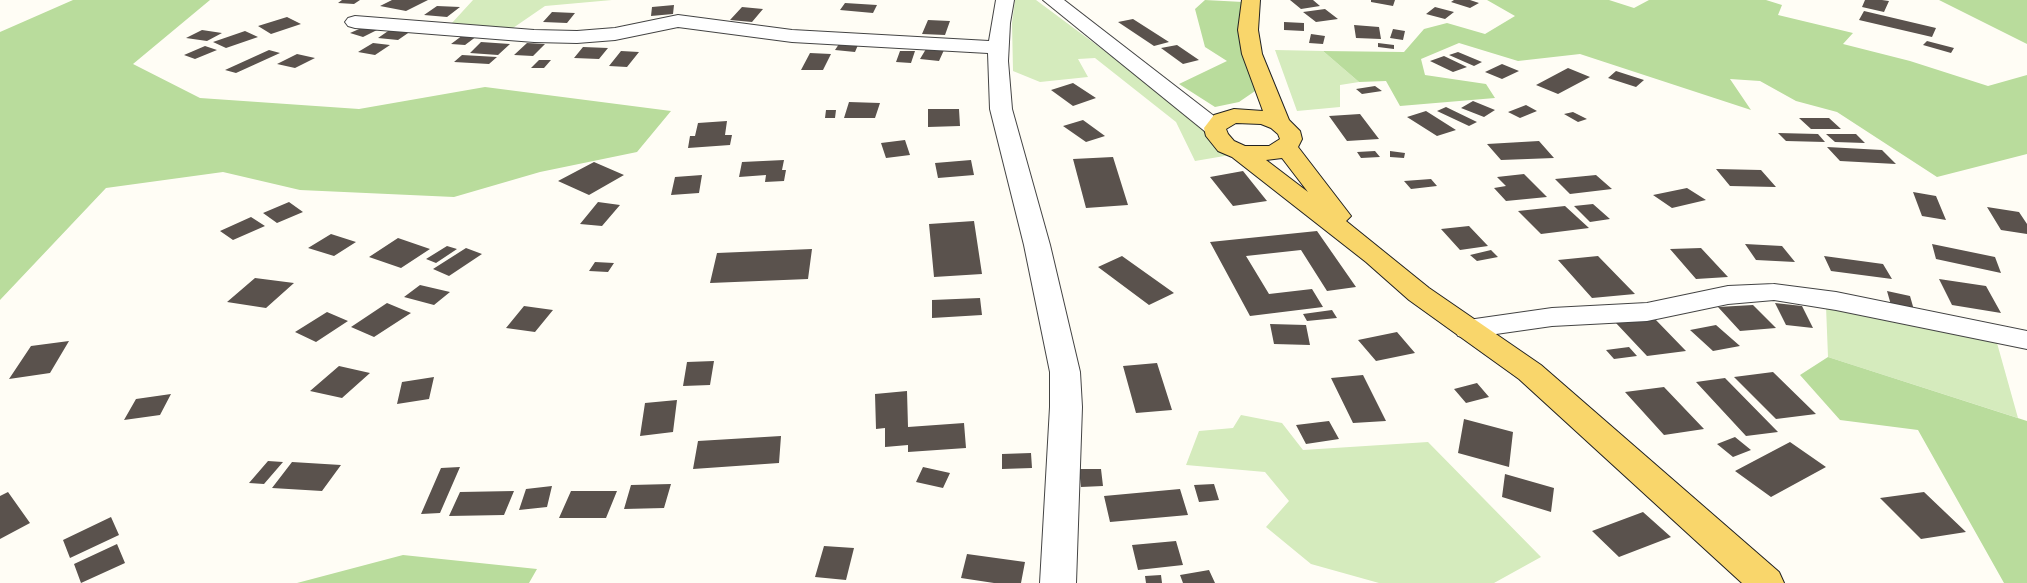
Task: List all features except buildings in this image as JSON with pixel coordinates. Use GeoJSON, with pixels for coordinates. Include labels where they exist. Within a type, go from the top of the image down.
{"type":"FeatureCollection","features":[{"type":"Feature","properties":{"kind":"main road"},"geometry":{"type":"LineString","coordinates":[[1251,0],[1248,30],[1252,54],[1279,123]]}},
{"type":"Feature","properties":{"kind":"main road"},"geometry":{"type":"LineString","coordinates":[[1240,152],[1274,153],[1286,147],[1291,139],[1289,131],[1279,123],[1264,118],[1234,116],[1222,120],[1215,128],[1216,136],[1226,146],[1240,152],[1419,294],[1530,372],[1766,583]]}},
{"type":"Feature","properties":{"kind":"main road"},"geometry":{"type":"LineString","coordinates":[[1286,147],[1358,244]]}},
{"type":"Feature","properties":{"kind":"street"},"geometry":{"type":"LineString","coordinates":[[1005,0],[1000,23],[999,48],[1001,109],[1037,245],[1065,372],[1066,407],[1058,583]]}},
{"type":"Feature","properties":{"kind":"street"},"geometry":{"type":"LineString","coordinates":[[1052,0],[1215,128]]}},
{"type":"Feature","properties":{"kind":"street"},"geometry":{"type":"LineString","coordinates":[[355,22],[534,36],[577,37],[615,34],[678,21],[792,36],[999,48]]}},
{"type":"Feature","properties":{"kind":"street"},"geometry":{"type":"LineString","coordinates":[[1468,329],[1552,317],[1647,312],[1728,295],[1774,292],[1836,301],[2027,340]]}},
{"type":"Feature","properties":{"kind":"green space"},"geometry":{"type":"Polygon","coordinates":[[[73,0],[210,0],[133,64],[200,98],[359,109],[485,87],[671,111],[637,152],[540,172],[454,197],[300,190],[223,172],[106,188],[0,300],[0,32],[73,0]]]}},
{"type":"Feature","properties":{"kind":"green space"},"geometry":{"type":"Polygon","coordinates":[[[473,0],[612,0],[545,6],[513,28],[451,24],[473,0]]]}},
{"type":"Feature","properties":{"kind":"green space"},"geometry":{"type":"Polygon","coordinates":[[[1015,0],[1036,0],[1242,153],[1195,161],[1176,122],[1095,58],[1078,59],[1088,77],[1040,82],[1013,71],[1012,23],[1015,0]]]}},
{"type":"Feature","properties":{"kind":"green space"},"geometry":{"type":"Polygon","coordinates":[[[1205,0],[1243,2],[1258,89],[1239,102],[1215,107],[1179,84],[1227,61],[1205,47],[1195,9],[1205,0]]]}},
{"type":"Feature","properties":{"kind":"green space"},"geometry":{"type":"Polygon","coordinates":[[[1487,0],[1609,0],[1634,8],[1649,0],[1766,0],[1782,5],[1778,15],[1853,33],[1843,44],[1910,61],[1988,86],[2027,75],[2027,154],[1937,177],[1837,112],[1796,101],[1760,81],[1730,79],[1751,110],[1580,54],[1518,61],[1459,43],[1421,59],[1425,75],[1486,84],[1495,98],[1400,106],[1386,81],[1359,82],[1323,51],[1404,52],[1424,29],[1447,23],[1485,34],[1515,16],[1487,0]]]}},
{"type":"Feature","properties":{"kind":"green space"},"geometry":{"type":"Polygon","coordinates":[[[1939,0],[2027,0],[2027,44],[1939,0]]]}},
{"type":"Feature","properties":{"kind":"green space"},"geometry":{"type":"Polygon","coordinates":[[[1275,50],[1323,51],[1359,82],[1340,85],[1340,107],[1297,111],[1275,50]]]}},
{"type":"Feature","properties":{"kind":"green space"},"geometry":{"type":"Polygon","coordinates":[[[1826,306],[1997,343],[2018,418],[1828,357],[1826,306]]]}},
{"type":"Feature","properties":{"kind":"green space"},"geometry":{"type":"Polygon","coordinates":[[[1828,357],[2027,421],[2027,583],[2004,583],[1918,430],[1840,420],[1800,375],[1828,357]]]}},
{"type":"Feature","properties":{"kind":"green space"},"geometry":{"type":"Polygon","coordinates":[[[1241,415],[1282,423],[1303,450],[1428,442],[1541,557],[1494,583],[1379,583],[1311,564],[1266,527],[1289,501],[1265,472],[1186,465],[1199,431],[1233,428],[1241,415]]]}},
{"type":"Feature","properties":{"kind":"green space"},"geometry":{"type":"Polygon","coordinates":[[[403,555],[537,569],[529,583],[297,583],[403,555]]]}}]}
